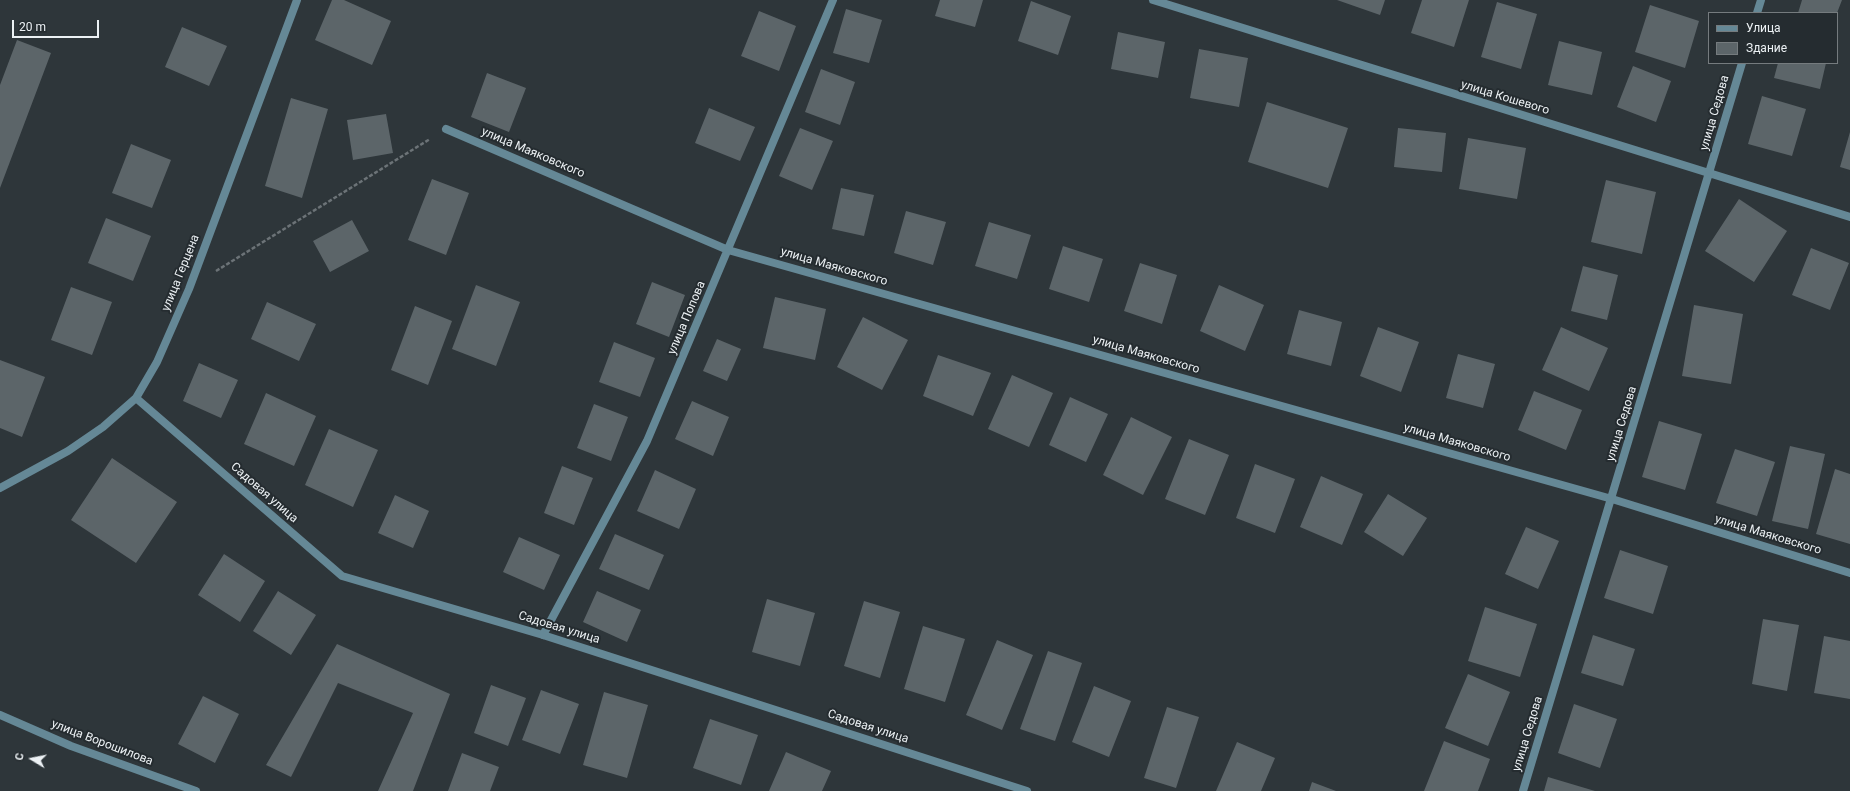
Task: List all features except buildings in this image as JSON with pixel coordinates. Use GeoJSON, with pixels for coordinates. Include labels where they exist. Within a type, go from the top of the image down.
{"type":"FeatureCollection","features":[{"type":"Feature","properties":{"kind":"street","name":"улица Герцена"},"geometry":{"type":"LineString","coordinates":[[0,488],[68,451],[103,427],[136,398],[157,362],[189,289],[297,0]]}},
{"type":"Feature","properties":{"kind":"street","name":"улица Попова"},"geometry":{"type":"LineString","coordinates":[[543,635],[647,441],[833,0]]}},
{"type":"Feature","properties":{"kind":"street","name":"улица Кошевого"},"geometry":{"type":"LineString","coordinates":[[1153,0],[1850,217]]}},
{"type":"Feature","properties":{"kind":"street"},"geometry":{"type":"LineString","coordinates":[[1757,12],[1761,0]]}},
{"type":"Feature","properties":{"kind":"street","name":"улица Седова"},"geometry":{"type":"LineString","coordinates":[[1523,791],[1710,174],[1742,64]]}},
{"type":"Feature","properties":{"kind":"street","name":"улица Маяковского"},"geometry":{"type":"LineString","coordinates":[[446,129],[728,250],[1612,499],[1850,573]]}},
{"type":"Feature","properties":{"kind":"street","name":"Садовая улица"},"geometry":{"type":"LineString","coordinates":[[136,398],[342,576],[543,635],[1027,791]]}},
{"type":"Feature","properties":{"kind":"street","name":"улица Ворошилова"},"geometry":{"type":"LineString","coordinates":[[0,715],[71,746],[196,791]]}},
{"type":"Feature","properties":{"kind":"path"},"geometry":{"type":"LineString","coordinates":[[189,289],[446,129]]}}]}
